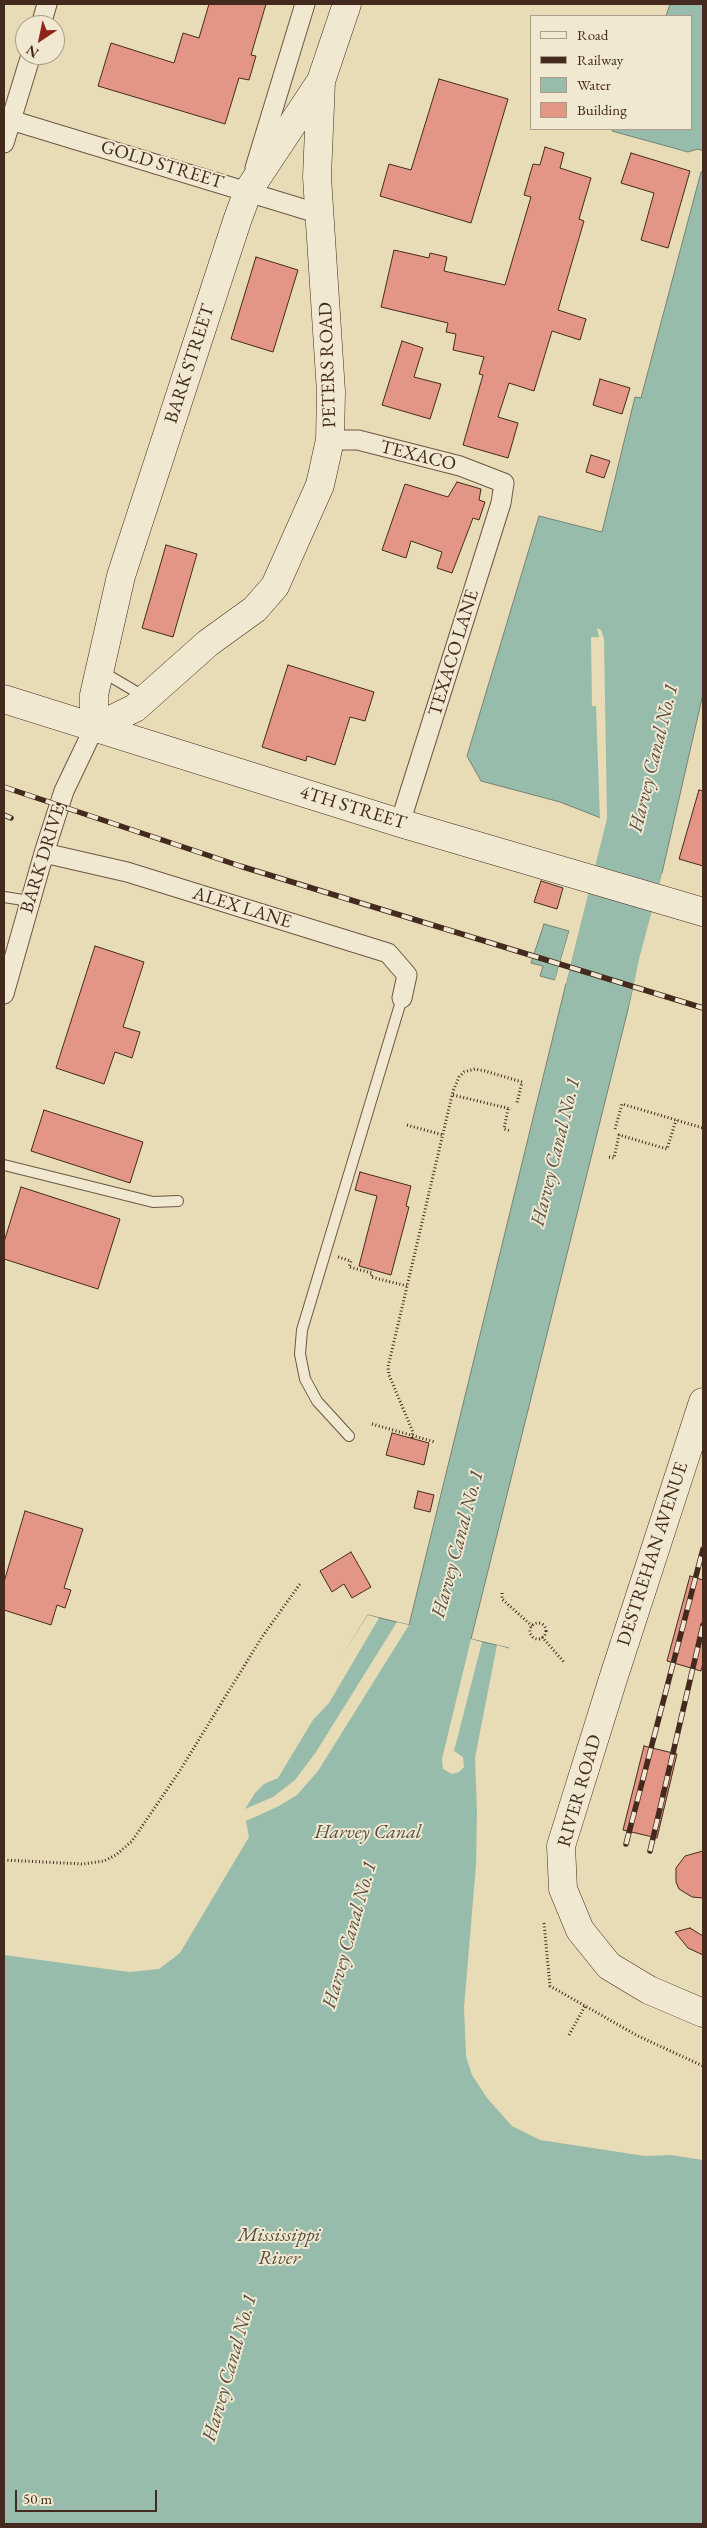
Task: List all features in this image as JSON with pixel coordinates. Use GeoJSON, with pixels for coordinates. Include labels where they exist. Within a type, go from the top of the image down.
{"type":"FeatureCollection","features":[{"type":"Feature","properties":{"kind":"main road","name":"PETERS ROAD"},"geometry":{"type":"LineString","coordinates":[[248,191],[321,81],[347,4]]}},
{"type":"Feature","properties":{"kind":"main road","name":"PETERS ROAD"},"geometry":{"type":"LineString","coordinates":[[94,728],[135,708],[208,643],[255,609],[275,586],[320,485],[330,440],[331,392],[317,177],[321,81]]}},
{"type":"Feature","properties":{"kind":"main road","name":"BARK STREET"},"geometry":{"type":"LineString","coordinates":[[94,728],[94,695],[121,576],[248,191]]}},
{"type":"Feature","properties":{"kind":"main road","name":"4TH STREET"},"geometry":{"type":"LineString","coordinates":[[4,699],[400,823],[703,912]]}},
{"type":"Feature","properties":{"kind":"main road","name":"DESTREHAN AVENUE"},"geometry":{"type":"LineString","coordinates":[[613,1679],[703,1402]]}},
{"type":"Feature","properties":{"kind":"main road","name":"RIVER ROAD"},"geometry":{"type":"LineString","coordinates":[[613,1679],[561,1846],[563,1888],[580,1930],[609,1966],[649,1990],[703,2013]]}},
{"type":"Feature","properties":{"kind":"street","name":"BARK STREET"},"geometry":{"type":"LineString","coordinates":[[248,191],[305,4]]}},
{"type":"Feature","properties":{"kind":"street"},"geometry":{"type":"LineString","coordinates":[[4,143],[7,119],[27,65]]}},
{"type":"Feature","properties":{"kind":"street","name":"GOLD STREET"},"geometry":{"type":"LineString","coordinates":[[7,119],[320,214]]}},
{"type":"Feature","properties":{"kind":"street","name":"TEXACO"},"geometry":{"type":"LineString","coordinates":[[330,440],[368,443],[460,466],[504,483]]}},
{"type":"Feature","properties":{"kind":"street","name":"TEXACO LANE"},"geometry":{"type":"LineString","coordinates":[[400,823],[501,503],[504,483]]}},
{"type":"Feature","properties":{"kind":"street","name":"BARK DRIVE"},"geometry":{"type":"LineString","coordinates":[[4,994],[44,852],[64,791],[94,728]]}},
{"type":"Feature","properties":{"kind":"street","name":"ALEX LANE"},"geometry":{"type":"LineString","coordinates":[[44,852],[127,872],[388,952],[407,975],[402,998]]}},
{"type":"Feature","properties":{"kind":"lane"},"geometry":{"type":"LineString","coordinates":[[100,671],[146,698]]}},
{"type":"Feature","properties":{"kind":"lane"},"geometry":{"type":"LineString","coordinates":[[4,897],[30,901]]}},
{"type":"Feature","properties":{"kind":"lane"},"geometry":{"type":"LineString","coordinates":[[349,1436],[317,1400],[306,1378],[300,1354],[302,1330],[402,998]]}},
{"type":"Feature","properties":{"kind":"lane"},"geometry":{"type":"LineString","coordinates":[[4,1164],[153,1202],[178,1201]]}},
{"type":"Feature","properties":{"kind":"path"},"geometry":{"type":"LineString","coordinates":[[412,1436],[388,1376],[388,1367],[452,1095],[459,1077],[469,1070],[475,1069],[522,1082],[517,1103]]}},
{"type":"Feature","properties":{"kind":"path"},"geometry":{"type":"LineString","coordinates":[[452,1095],[510,1109],[504,1129],[511,1131]]}},
{"type":"Feature","properties":{"kind":"path"},"geometry":{"type":"LineString","coordinates":[[615,1129],[622,1104],[703,1128]]}},
{"type":"Feature","properties":{"kind":"path"},"geometry":{"type":"LineString","coordinates":[[609,1157],[614,1158],[619,1135],[667,1149],[676,1120]]}},
{"type":"Feature","properties":{"kind":"path"},"geometry":{"type":"LineString","coordinates":[[407,1125],[443,1135]]}},
{"type":"Feature","properties":{"kind":"path"},"geometry":{"type":"LineString","coordinates":[[325,1254],[351,1260],[349,1267],[372,1273],[371,1277],[407,1286]]}},
{"type":"Feature","properties":{"kind":"path"},"geometry":{"type":"LineString","coordinates":[[372,1424],[436,1442]]}},
{"type":"Feature","properties":{"kind":"path"},"geometry":{"type":"LineString","coordinates":[[4,1860],[83,1864],[104,1861],[116,1855],[132,1841],[179,1772],[262,1637],[300,1584]]}},
{"type":"Feature","properties":{"kind":"path"},"geometry":{"type":"LineString","coordinates":[[502,1593],[502,1599],[532,1626]]}},
{"type":"Feature","properties":{"kind":"path"},"geometry":{"type":"LineString","coordinates":[[536,1623],[544,1626],[545,1633],[542,1637],[537,1639],[531,1635],[532,1626],[536,1623]]}},
{"type":"Feature","properties":{"kind":"path"},"geometry":{"type":"LineString","coordinates":[[542,1637],[564,1662]]}},
{"type":"Feature","properties":{"kind":"path"},"geometry":{"type":"LineString","coordinates":[[544,1923],[550,1986],[638,2036],[703,2066]]}},
{"type":"Feature","properties":{"kind":"path"},"geometry":{"type":"LineString","coordinates":[[569,2035],[585,2006]]}},
{"type":"Feature","properties":{"kind":"water"},"geometry":{"type":"Polygon","coordinates":[[[670,4],[703,4],[703,151],[698,149],[688,152],[612,131],[692,130],[692,15],[666,15],[670,4]]]}},
{"type":"Feature","properties":{"kind":"water","name":"Mississippi River"},"geometry":{"type":"Polygon","coordinates":[[[703,170],[703,694],[662,873],[471,1639],[509,1648],[486,1759],[483,1987],[489,2070],[556,2130],[622,2146],[703,2152],[703,2524],[4,2524],[4,1945],[107,1966],[161,1956],[196,1907],[246,1821],[242,1797],[269,1770],[368,1615],[409,1625],[606,820],[560,802],[481,781],[467,756],[539,516],[602,532],[635,397],[641,398],[703,170]]]}},
{"type":"Feature","properties":{"kind":"water"},"geometry":{"type":"Polygon","coordinates":[[[544,924],[569,931],[555,980],[540,976],[543,966],[531,963],[544,924]]]}},
{"type":"Feature","properties":{"kind":"pier"},"geometry":{"type":"Polygon","coordinates":[[[597,628],[601,630],[604,639],[607,819],[566,984],[564,983],[604,821],[600,820],[596,706],[592,706],[591,637],[599,637],[597,628]]]}},
{"type":"Feature","properties":{"kind":"pier"},"geometry":{"type":"Polygon","coordinates":[[[662,873],[664,873],[631,1009],[629,1008],[639,959],[662,873]]]}},
{"type":"Feature","properties":{"kind":"pier"},"geometry":{"type":"Polygon","coordinates":[[[570,929],[571,932],[557,981],[555,980],[570,929]]]}},
{"type":"Feature","properties":{"kind":"pier"},"geometry":{"type":"Polygon","coordinates":[[[368,1615],[379,1618],[329,1703],[313,1720],[278,1778],[264,1784],[255,1793],[245,1809],[273,1797],[295,1780],[316,1752],[397,1622],[409,1625],[318,1771],[297,1795],[279,1806],[246,1821],[249,1837],[180,1953],[159,1969],[129,1972],[4,1955],[4,1943],[42,1948],[107,1963],[160,1954],[194,1906],[243,1821],[240,1796],[267,1768],[368,1615]]]}},
{"type":"Feature","properties":{"kind":"pier"},"geometry":{"type":"Polygon","coordinates":[[[471,1639],[482,1642],[454,1751],[463,1757],[464,1767],[459,1772],[452,1774],[443,1769],[442,1759],[471,1639]]]}},
{"type":"Feature","properties":{"kind":"pier"},"geometry":{"type":"Polygon","coordinates":[[[497,1645],[511,1649],[488,1759],[485,1987],[491,2068],[557,2128],[622,2143],[703,2149],[703,2160],[671,2155],[645,2156],[540,2140],[512,2126],[487,2098],[472,2075],[466,2056],[464,2008],[476,1865],[475,1758],[497,1645]]]}},
{"type":"Feature","properties":{"kind":"building"},"geometry":{"type":"Polygon","coordinates":[[[209,4],[266,4],[251,55],[256,56],[249,80],[239,78],[225,124],[98,86],[111,43],[174,63],[183,33],[199,38],[209,4]]]}},
{"type":"Feature","properties":{"kind":"building"},"geometry":{"type":"Polygon","coordinates":[[[439,79],[508,99],[471,223],[380,196],[389,164],[411,170],[439,79]]]}},
{"type":"Feature","properties":{"kind":"building"},"geometry":{"type":"Polygon","coordinates":[[[545,147],[564,153],[560,168],[591,178],[579,219],[584,221],[558,310],[586,319],[580,340],[552,331],[534,391],[509,383],[498,417],[518,423],[508,458],[463,445],[483,375],[479,374],[484,357],[453,350],[456,334],[446,332],[448,323],[381,307],[394,250],[429,258],[430,253],[447,257],[444,271],[505,285],[531,197],[524,195],[533,164],[540,165],[545,147]]]}},
{"type":"Feature","properties":{"kind":"building"},"geometry":{"type":"Polygon","coordinates":[[[631,153],[690,171],[668,248],[641,240],[654,193],[621,183],[631,153]]]}},
{"type":"Feature","properties":{"kind":"building"},"geometry":{"type":"Polygon","coordinates":[[[256,257],[298,270],[273,352],[231,339],[256,257]]]}},
{"type":"Feature","properties":{"kind":"building"},"geometry":{"type":"Polygon","coordinates":[[[402,341],[423,348],[414,377],[441,384],[430,419],[382,405],[402,341]]]}},
{"type":"Feature","properties":{"kind":"building"},"geometry":{"type":"Polygon","coordinates":[[[600,379],[630,388],[622,414],[593,405],[600,379]]]}},
{"type":"Feature","properties":{"kind":"building"},"geometry":{"type":"Polygon","coordinates":[[[591,455],[610,461],[604,478],[586,472],[591,455]]]}},
{"type":"Feature","properties":{"kind":"building"},"geometry":{"type":"Polygon","coordinates":[[[457,482],[481,489],[479,500],[485,502],[479,520],[473,518],[452,573],[437,568],[442,552],[411,541],[406,558],[382,550],[405,484],[448,497],[457,482]]]}},
{"type":"Feature","properties":{"kind":"building"},"geometry":{"type":"Polygon","coordinates":[[[166,545],[197,554],[173,637],[142,628],[166,545]]]}},
{"type":"Feature","properties":{"kind":"building"},"geometry":{"type":"Polygon","coordinates":[[[288,665],[374,692],[365,721],[350,717],[335,765],[307,756],[306,761],[262,747],[288,665]]]}},
{"type":"Feature","properties":{"kind":"building"},"geometry":{"type":"Polygon","coordinates":[[[699,790],[703,791],[703,866],[679,859],[699,790]]]}},
{"type":"Feature","properties":{"kind":"building"},"geometry":{"type":"Polygon","coordinates":[[[541,881],[563,888],[557,909],[534,902],[541,881]]]}},
{"type":"Feature","properties":{"kind":"building"},"geometry":{"type":"Polygon","coordinates":[[[95,946],[144,962],[123,1027],[140,1032],[132,1058],[115,1052],[104,1084],[56,1068],[95,946]]]}},
{"type":"Feature","properties":{"kind":"building"},"geometry":{"type":"Polygon","coordinates":[[[44,1110],[143,1142],[130,1183],[31,1151],[44,1110]]]}},
{"type":"Feature","properties":{"kind":"building"},"geometry":{"type":"Polygon","coordinates":[[[360,1172],[411,1186],[406,1206],[409,1207],[391,1275],[359,1266],[377,1196],[355,1190],[360,1172]]]}},
{"type":"Feature","properties":{"kind":"building"},"geometry":{"type":"Polygon","coordinates":[[[21,1187],[120,1219],[98,1289],[4,1259],[4,1242],[21,1187]]]}},
{"type":"Feature","properties":{"kind":"building"},"geometry":{"type":"Polygon","coordinates":[[[392,1433],[429,1443],[424,1465],[386,1455],[392,1433]]]}},
{"type":"Feature","properties":{"kind":"building"},"geometry":{"type":"Polygon","coordinates":[[[418,1491],[434,1495],[430,1512],[414,1508],[418,1491]]]}},
{"type":"Feature","properties":{"kind":"building"},"geometry":{"type":"Polygon","coordinates":[[[25,1511],[83,1529],[64,1588],[71,1590],[65,1608],[57,1605],[51,1625],[4,1610],[4,1582],[25,1511]]]}},
{"type":"Feature","properties":{"kind":"building"},"geometry":{"type":"Polygon","coordinates":[[[351,1552],[371,1587],[352,1598],[344,1584],[332,1592],[320,1571],[351,1552]]]}},
{"type":"Feature","properties":{"kind":"building"},"geometry":{"type":"Polygon","coordinates":[[[690,1576],[703,1580],[703,1663],[701,1671],[667,1661],[690,1576]]]}},
{"type":"Feature","properties":{"kind":"building"},"geometry":{"type":"Polygon","coordinates":[[[644,1746],[677,1754],[657,1838],[623,1830],[644,1746]]]}},
{"type":"Feature","properties":{"kind":"building"},"geometry":{"type":"Polygon","coordinates":[[[703,1851],[703,1898],[692,1897],[679,1889],[676,1882],[676,1868],[685,1856],[703,1851]]]}},
{"type":"Feature","properties":{"kind":"building"},"geometry":{"type":"Polygon","coordinates":[[[690,1928],[703,1936],[703,1955],[688,1948],[675,1932],[690,1928]]]}},
{"type":"Feature","properties":{"kind":"railway"},"geometry":{"type":"LineString","coordinates":[[4,787],[240,866],[703,1008]]}},
{"type":"Feature","properties":{"kind":"railway"},"geometry":{"type":"LineString","coordinates":[[4,815],[11,818]]}},
{"type":"Feature","properties":{"kind":"railway"},"geometry":{"type":"LineString","coordinates":[[626,1844],[703,1549]]}},
{"type":"Feature","properties":{"kind":"railway"},"geometry":{"type":"LineString","coordinates":[[650,1851],[703,1625]]}},
{"type":"Feature","properties":{"kind":"water label","name":"Harvey Canal No. 1"},"geometry":{"type":"Point","coordinates":[654,758]}},
{"type":"Feature","properties":{"kind":"water label","name":"Harvey Canal No. 1"},"geometry":{"type":"Point","coordinates":[556,1152]}},
{"type":"Feature","properties":{"kind":"water label","name":"Harvey Canal No. 1"},"geometry":{"type":"Point","coordinates":[458,1544]}},
{"type":"Feature","properties":{"kind":"water label","name":"Harvey Canal"},"geometry":{"type":"Point","coordinates":[368,1833]}},
{"type":"Feature","properties":{"kind":"water label","name":"Harvey Canal No. 1"},"geometry":{"type":"Point","coordinates":[350,1935]}},
{"type":"Feature","properties":{"kind":"water label","name":"Harvey Canal No. 1"},"geometry":{"type":"Point","coordinates":[230,2368]}}]}
